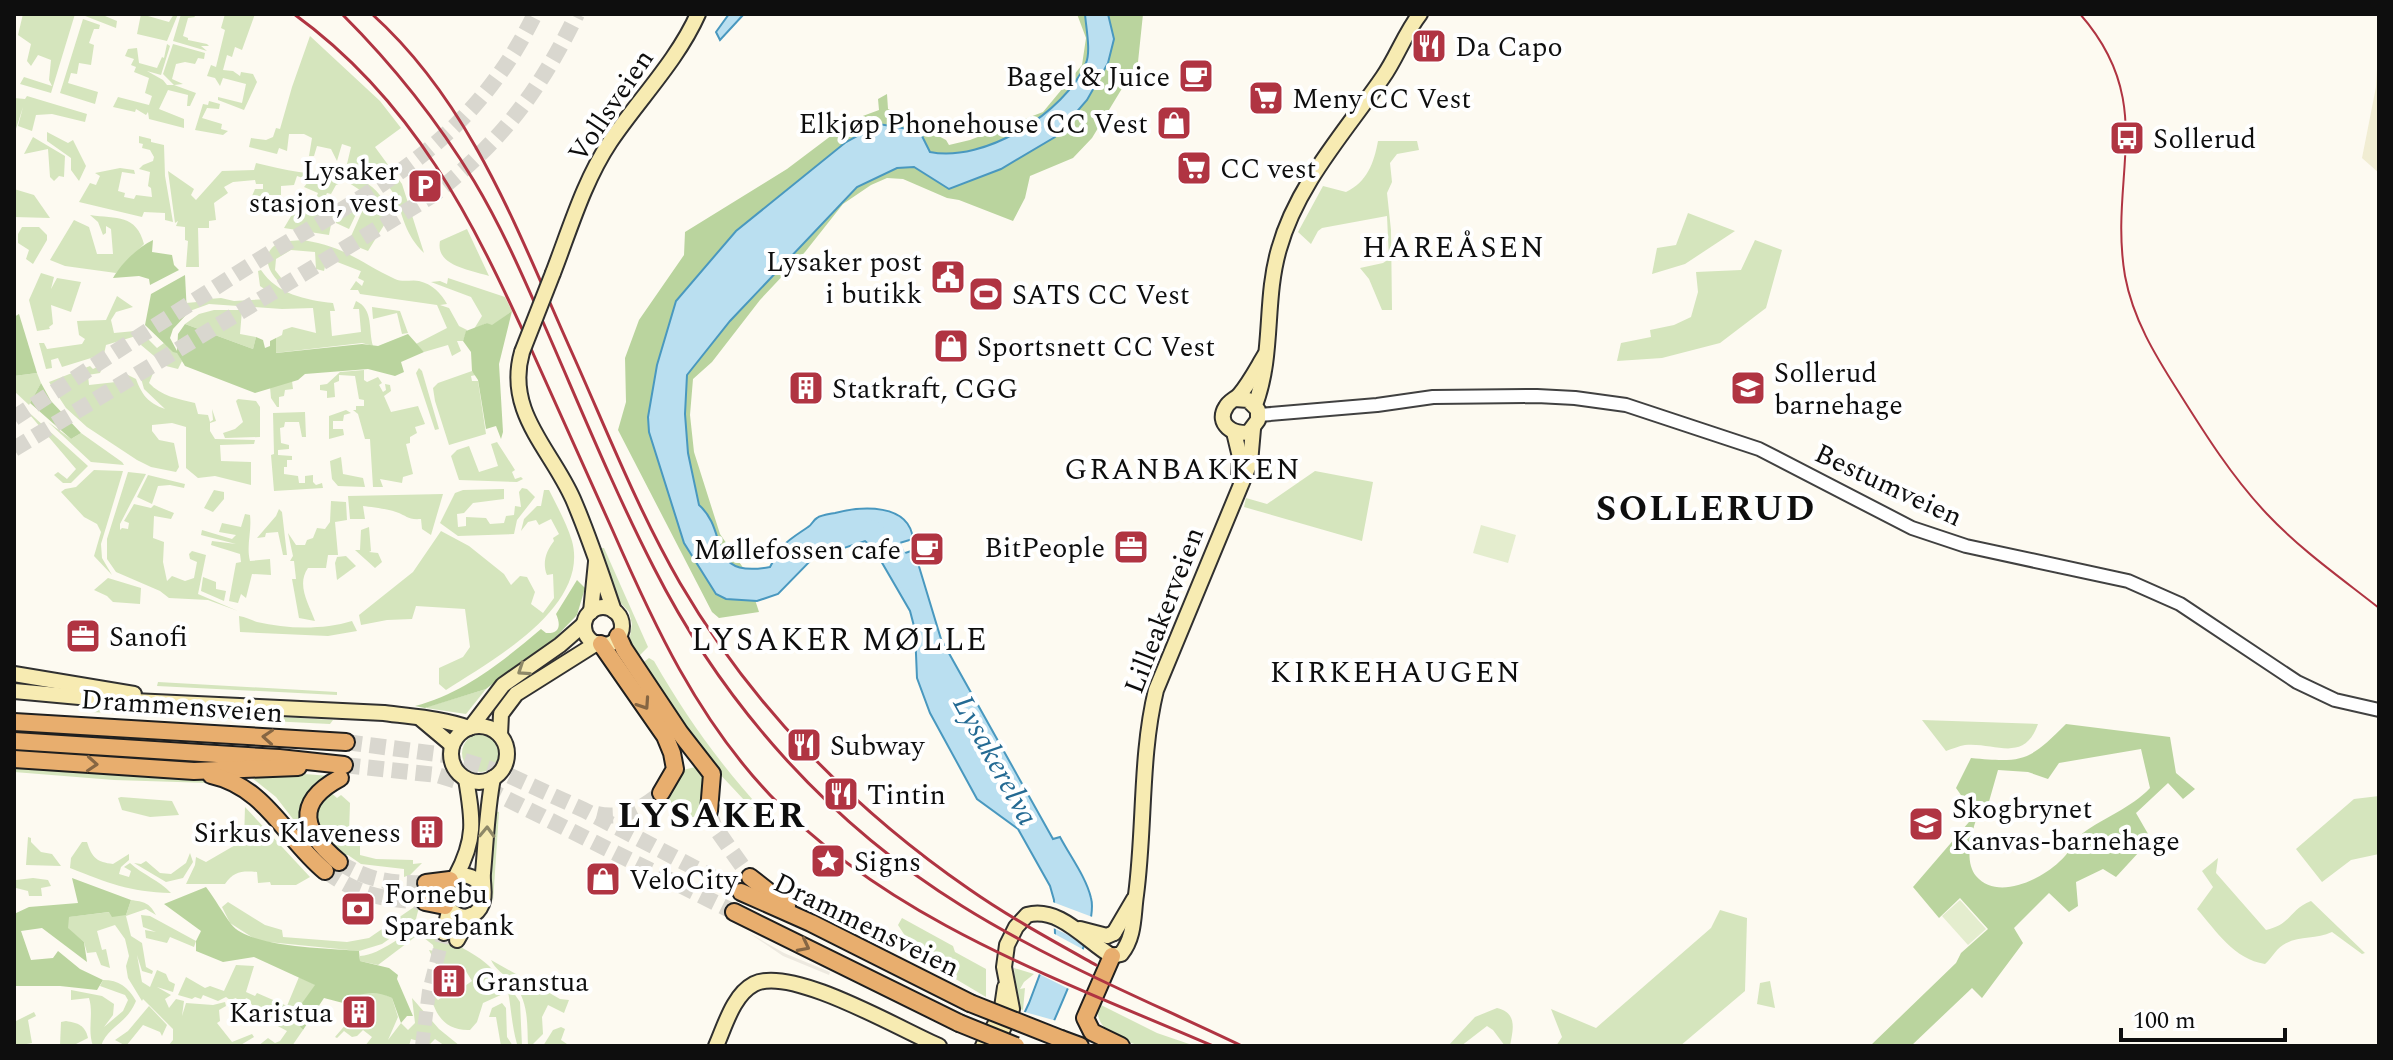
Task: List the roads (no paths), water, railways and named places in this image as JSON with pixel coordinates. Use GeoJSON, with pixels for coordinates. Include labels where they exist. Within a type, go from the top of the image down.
{"type":"FeatureCollection","features":[{"type":"Feature","properties":{"kind":"highway"},"geometry":{"type":"LineString","coordinates":[[618,636],[680,733],[712,774],[709,811]]}},
{"type":"Feature","properties":{"kind":"highway"},"geometry":{"type":"LineString","coordinates":[[599,644],[669,744],[675,769],[661,793]]}},
{"type":"Feature","properties":{"kind":"highway"},"geometry":{"type":"LineString","coordinates":[[14,716],[57,723]]}},
{"type":"Feature","properties":{"kind":"highway","name":"Drammensveien"},"geometry":{"type":"LineString","coordinates":[[14,722],[346,742]]}},
{"type":"Feature","properties":{"kind":"highway","name":"Drammensveien"},"geometry":{"type":"LineString","coordinates":[[14,741],[279,758],[337,769]]}},
{"type":"Feature","properties":{"kind":"highway"},"geometry":{"type":"LineString","coordinates":[[14,759],[194,771],[337,769]]}},
{"type":"Feature","properties":{"kind":"highway"},"geometry":{"type":"LineString","coordinates":[[194,771],[220,777],[261,801],[332,866],[312,832],[308,818],[314,795],[337,769]]}},
{"type":"Feature","properties":{"kind":"highway"},"geometry":{"type":"LineString","coordinates":[[426,883],[453,878]]}},
{"type":"Feature","properties":{"kind":"highway","name":"Drammensveien"},"geometry":{"type":"LineString","coordinates":[[745,884],[811,923],[970,1003],[1080,1046]]}},
{"type":"Feature","properties":{"kind":"highway"},"geometry":{"type":"LineString","coordinates":[[425,902],[447,908]]}},
{"type":"Feature","properties":{"kind":"highway","name":"Drammensveien"},"geometry":{"type":"LineString","coordinates":[[734,912],[959,1023],[1016,1046]]}},
{"type":"Feature","properties":{"kind":"highway"},"geometry":{"type":"LineString","coordinates":[[1104,941],[1086,1013],[1087,1026],[1105,1040],[1121,1046]]}},
{"type":"Feature","properties":{"kind":"main road","name":"Vollsveien"},"geometry":{"type":"LineString","coordinates":[[596,562],[583,521],[567,486],[536,439],[525,415],[518,384],[522,352],[600,159],[682,44],[698,14]]}},
{"type":"Feature","properties":{"kind":"main road","name":"Lilleakerveien"},"geometry":{"type":"LineString","coordinates":[[1135,899],[1104,941],[1121,954],[1135,917],[1150,725],[1156,690],[1250,463],[1263,381],[1270,293],[1279,247],[1308,185],[1385,74],[1415,18]]}},
{"type":"Feature","properties":{"kind":"main road","name":"Lilleakerveien"},"geometry":{"type":"LineString","coordinates":[[1235,399],[1265,354]]}},
{"type":"Feature","properties":{"kind":"main road"},"geometry":{"type":"LineString","coordinates":[[1235,399],[1248,400],[1256,416],[1244,434],[1228,428],[1223,416],[1228,404],[1235,399]]}},
{"type":"Feature","properties":{"kind":"main road","name":"Lilleakerveien"},"geometry":{"type":"LineString","coordinates":[[1234,432],[1240,457],[1239,486]]}},
{"type":"Feature","properties":{"kind":"main road"},"geometry":{"type":"LineString","coordinates":[[500,735],[501,714],[516,694],[599,644],[611,643],[618,636],[621,622],[596,562]]}},
{"type":"Feature","properties":{"kind":"main road"},"geometry":{"type":"LineString","coordinates":[[596,562],[587,636],[599,644]]}},
{"type":"Feature","properties":{"kind":"main road"},"geometry":{"type":"LineString","coordinates":[[14,691],[112,700],[384,713],[420,719],[439,718],[470,727],[486,727],[500,735],[507,756],[501,771],[493,778],[480,782],[466,779],[455,768],[452,745],[459,734],[470,727],[503,685],[568,639],[602,607],[614,611]]}},
{"type":"Feature","properties":{"kind":"main road"},"geometry":{"type":"LineString","coordinates":[[14,674],[170,701]]}},
{"type":"Feature","properties":{"kind":"main road"},"geometry":{"type":"LineString","coordinates":[[420,719],[452,745]]}},
{"type":"Feature","properties":{"kind":"main road"},"geometry":{"type":"LineString","coordinates":[[466,779],[472,820],[471,843],[443,895],[451,937],[482,905],[493,778]]}},
{"type":"Feature","properties":{"kind":"main road"},"geometry":{"type":"LineString","coordinates":[[453,878],[471,877],[482,887]]}},
{"type":"Feature","properties":{"kind":"main road"},"geometry":{"type":"LineString","coordinates":[[447,908],[462,917],[471,915]]}},
{"type":"Feature","properties":{"kind":"main road"},"geometry":{"type":"LineString","coordinates":[[995,1046],[1012,1009],[1006,983],[1005,956],[1010,936],[1016,927],[1031,914],[1050,916],[1104,941]]}},
{"type":"Feature","properties":{"kind":"main road"},"geometry":{"type":"LineString","coordinates":[[716,1046],[738,1000],[754,984],[768,980],[790,983],[836,998],[939,1046]]}},
{"type":"Feature","properties":{"kind":"main road"},"geometry":{"type":"LineString","coordinates":[[983,1046],[1001,1014],[1006,983]]}},
{"type":"Feature","properties":{"kind":"street","name":"Bestumveien"},"geometry":{"type":"LineString","coordinates":[[1256,416],[1433,397],[1537,396],[1626,405],[1759,449],[1920,530],[1966,546],[2128,581],[2180,604],[2297,682],[2335,700],[2379,710]]}},
{"type":"Feature","properties":{"kind":"water"},"geometry":{"type":"Polygon","coordinates":[[[729,14],[744,14],[720,40],[716,32],[729,14]]]}},
{"type":"Feature","properties":{"kind":"water"},"geometry":{"type":"Polygon","coordinates":[[[1085,14],[1108,14],[1114,39],[1108,63],[1087,100],[1055,137],[1001,169],[949,189],[914,167],[897,168],[857,187],[730,321],[687,375],[685,414],[688,453],[699,505],[708,516],[727,560],[750,569],[770,567],[786,543],[816,519],[858,509],[894,513],[910,527],[913,539],[876,550],[865,541],[813,558],[778,594],[757,601],[726,599],[716,594],[684,543],[649,432],[648,417],[657,365],[676,301],[736,231],[846,142],[879,124],[908,129],[922,136],[930,152],[951,153],[998,142],[1042,116],[1075,82],[1086,63],[1085,14]]]}},
{"type":"Feature","properties":{"kind":"water"},"geometry":{"type":"Polygon","coordinates":[[[914,550],[941,639],[1053,839],[1060,837],[1091,898],[1089,929],[1043,1046],[1009,1046],[1055,934],[1054,900],[1050,886],[1018,829],[977,799],[930,713],[917,678],[915,630],[910,611],[881,561],[914,550]]]}},
{"type":"Feature","properties":{"kind":"waterway","name":"Lysakerelva"},"geometry":{"type":"LineString","coordinates":[[871,530],[890,544],[907,580]]}},
{"type":"Feature","properties":{"kind":"tunnel"},"geometry":{"type":"LineString","coordinates":[[14,418],[249,266],[375,189],[412,162],[447,133],[479,100],[508,61],[535,14]]}},
{"type":"Feature","properties":{"kind":"tunnel"},"geometry":{"type":"LineString","coordinates":[[14,449],[433,195],[479,155],[517,114],[548,68],[577,14]]}},
{"type":"Feature","properties":{"kind":"tunnel"},"geometry":{"type":"LineString","coordinates":[[346,742],[445,755],[506,774],[584,810],[741,892]]}},
{"type":"Feature","properties":{"kind":"tunnel"},"geometry":{"type":"LineString","coordinates":[[344,765],[437,775],[495,793],[734,912]]}},
{"type":"Feature","properties":{"kind":"tunnel"},"geometry":{"type":"LineString","coordinates":[[597,814],[623,814],[661,793]]}},
{"type":"Feature","properties":{"kind":"tunnel"},"geometry":{"type":"LineString","coordinates":[[709,811],[714,826],[750,877]]}},
{"type":"Feature","properties":{"kind":"tunnel"},"geometry":{"type":"LineString","coordinates":[[339,862],[381,880],[426,883]]}},
{"type":"Feature","properties":{"kind":"tunnel"},"geometry":{"type":"LineString","coordinates":[[325,871],[372,895],[425,902]]}},
{"type":"Feature","properties":{"kind":"tunnel"},"geometry":{"type":"LineString","coordinates":[[422,1046],[429,991],[444,933]]}},
{"type":"Feature","properties":{"kind":"tram line"},"geometry":{"type":"LineString","coordinates":[[2080,14],[2104,47],[2118,79],[2126,141],[2121,240],[2129,292],[2146,336],[2209,439],[2254,500],[2294,540],[2379,608]]}},
{"type":"Feature","properties":{"kind":"railway"},"geometry":{"type":"LineString","coordinates":[[294,14],[336,48],[374,85],[436,166],[510,302],[628,565],[679,669],[720,734],[770,795],[817,839],[867,878],[921,912],[1036,970],[1213,1046]]}},
{"type":"Feature","properties":{"kind":"railway"},"geometry":{"type":"LineString","coordinates":[[342,14],[413,93],[474,181],[519,268],[610,477],[654,568],[713,668],[785,758],[868,838],[962,906],[1064,963],[1242,1046]]}},
{"type":"Feature","properties":{"kind":"railway"},"geometry":{"type":"LineString","coordinates":[[372,14],[407,50],[438,89],[490,173],[650,527],[680,583],[739,671],[808,752],[885,825],[984,899],[1096,965]]}},
{"type":"Feature","properties":{"kind":"place","name":"Da Capo"},"geometry":{"type":"Point","coordinates":[1429,46]}},
{"type":"Feature","properties":{"kind":"place","name":"Bagel & Juice"},"geometry":{"type":"Point","coordinates":[1196,76]}},
{"type":"Feature","properties":{"kind":"place","name":"Meny CC Vest"},"geometry":{"type":"Point","coordinates":[1266,98]}},
{"type":"Feature","properties":{"kind":"place","name":"Elkjøp Phonehouse CC Vest"},"geometry":{"type":"Point","coordinates":[1174,123]}},
{"type":"Feature","properties":{"kind":"place","name":"Sollerud"},"geometry":{"type":"Point","coordinates":[2127,138]}},
{"type":"Feature","properties":{"kind":"place","name":"CC vest"},"geometry":{"type":"Point","coordinates":[1194,168]}},
{"type":"Feature","properties":{"kind":"place","name":"Lysaker stasjon, vest"},"geometry":{"type":"Point","coordinates":[425,186]}},
{"type":"Feature","properties":{"kind":"place","name":"Lysaker post i butikk"},"geometry":{"type":"Point","coordinates":[948,277]}},
{"type":"Feature","properties":{"kind":"place","name":"SATS CC Vest"},"geometry":{"type":"Point","coordinates":[986,294]}},
{"type":"Feature","properties":{"kind":"place","name":"Sportsnett CC Vest"},"geometry":{"type":"Point","coordinates":[951,346]}},
{"type":"Feature","properties":{"kind":"place","name":"Statkraft, CGG"},"geometry":{"type":"Point","coordinates":[806,388]}},
{"type":"Feature","properties":{"kind":"place","name":"Sollerud barnehage"},"geometry":{"type":"Point","coordinates":[1748,388]}},
{"type":"Feature","properties":{"kind":"place","name":"BitPeople"},"geometry":{"type":"Point","coordinates":[1131,547]}},
{"type":"Feature","properties":{"kind":"place","name":"Møllefossen cafe"},"geometry":{"type":"Point","coordinates":[927,549]}},
{"type":"Feature","properties":{"kind":"place","name":"Sanofi"},"geometry":{"type":"Point","coordinates":[83,636]}},
{"type":"Feature","properties":{"kind":"place","name":"Subway"},"geometry":{"type":"Point","coordinates":[804,745]}},
{"type":"Feature","properties":{"kind":"place","name":"Tintin"},"geometry":{"type":"Point","coordinates":[841,794]}},
{"type":"Feature","properties":{"kind":"place","name":"Skogbrynet Kanvas-barnehage"},"geometry":{"type":"Point","coordinates":[1926,824]}},
{"type":"Feature","properties":{"kind":"place","name":"Sirkus Klaveness"},"geometry":{"type":"Point","coordinates":[427,832]}},
{"type":"Feature","properties":{"kind":"place","name":"Signs"},"geometry":{"type":"Point","coordinates":[828,861]}},
{"type":"Feature","properties":{"kind":"place","name":"VeloCity"},"geometry":{"type":"Point","coordinates":[603,879]}},
{"type":"Feature","properties":{"kind":"place","name":"Fornebu Sparebank"},"geometry":{"type":"Point","coordinates":[358,909]}},
{"type":"Feature","properties":{"kind":"place","name":"Granstua"},"geometry":{"type":"Point","coordinates":[449,981]}},
{"type":"Feature","properties":{"kind":"place","name":"Karistua"},"geometry":{"type":"Point","coordinates":[359,1012]}},
{"type":"Feature","properties":{"kind":"district","name":"HAREÅSEN"},"geometry":{"type":"Point","coordinates":[1454,247]}},
{"type":"Feature","properties":{"kind":"district","name":"GRANBAKKEN"},"geometry":{"type":"Point","coordinates":[1183,469]}},
{"type":"Feature","properties":{"kind":"district","name":"SOLLERUD"},"geometry":{"type":"Point","coordinates":[1706,507]}},
{"type":"Feature","properties":{"kind":"district","name":"LYSAKER MØLLE"},"geometry":{"type":"Point","coordinates":[840,639]}},
{"type":"Feature","properties":{"kind":"district","name":"KIRKEHAUGEN"},"geometry":{"type":"Point","coordinates":[1396,672]}},
{"type":"Feature","properties":{"kind":"district","name":"LYSAKER"},"geometry":{"type":"Point","coordinates":[712,814]}}]}
